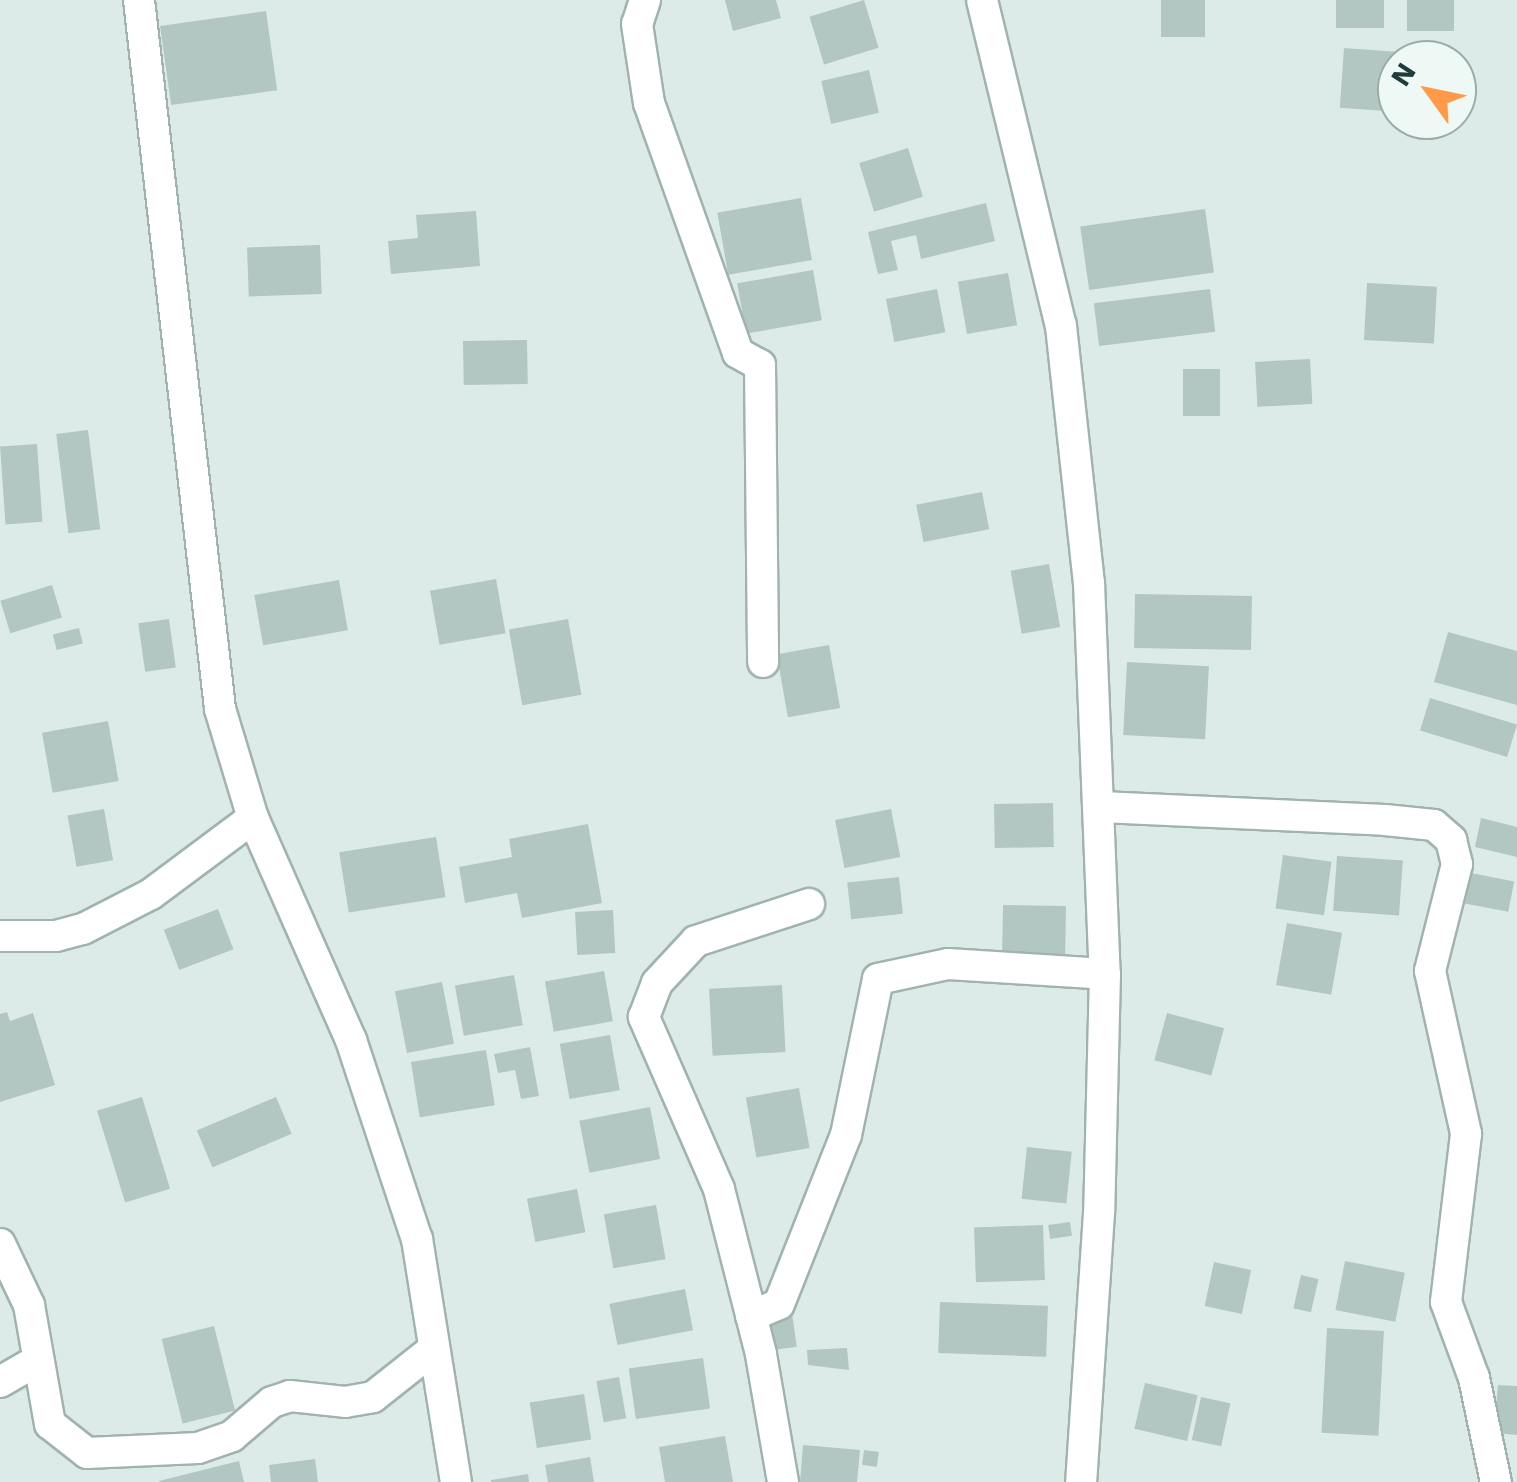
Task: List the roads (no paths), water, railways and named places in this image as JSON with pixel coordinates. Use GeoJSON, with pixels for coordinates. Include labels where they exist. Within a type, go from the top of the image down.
{"type":"FeatureCollection","features":[{"type":"Feature","properties":{"kind":"street"},"geometry":{"type":"LineString","coordinates":[[139,0],[220,709],[253,818],[351,1040],[418,1239],[431,1350],[456,1482]]}},
{"type":"Feature","properties":{"kind":"street"},"geometry":{"type":"LineString","coordinates":[[645,0],[638,24],[648,102],[738,353],[760,365],[763,662]]}},
{"type":"Feature","properties":{"kind":"street"},"geometry":{"type":"LineString","coordinates":[[982,0],[1061,326],[1088,565],[1101,807],[1104,974],[1099,1213],[1081,1482]]}},
{"type":"Feature","properties":{"kind":"street"},"geometry":{"type":"LineString","coordinates":[[1101,807],[1434,825],[1451,840],[1457,864],[1430,971],[1466,1134],[1446,1302],[1474,1378],[1496,1482]]}},
{"type":"Feature","properties":{"kind":"street"},"geometry":{"type":"LineString","coordinates":[[0,936],[56,936],[84,929],[151,894],[253,818]]}},
{"type":"Feature","properties":{"kind":"street"},"geometry":{"type":"LineString","coordinates":[[782,1482],[751,1316],[720,1188],[644,1017],[657,984],[696,941],[809,904]]}},
{"type":"Feature","properties":{"kind":"street"},"geometry":{"type":"LineString","coordinates":[[751,1316],[779,1304],[846,1135],[878,979],[948,964],[1104,974]]}},
{"type":"Feature","properties":{"kind":"street"},"geometry":{"type":"LineString","coordinates":[[0,1244],[30,1305],[50,1424],[87,1453],[128,1454],[215,1442],[290,1396],[372,1398],[431,1350]]}},
{"type":"Feature","properties":{"kind":"street"},"geometry":{"type":"LineString","coordinates":[[0,1382],[38,1360]]}}]}
